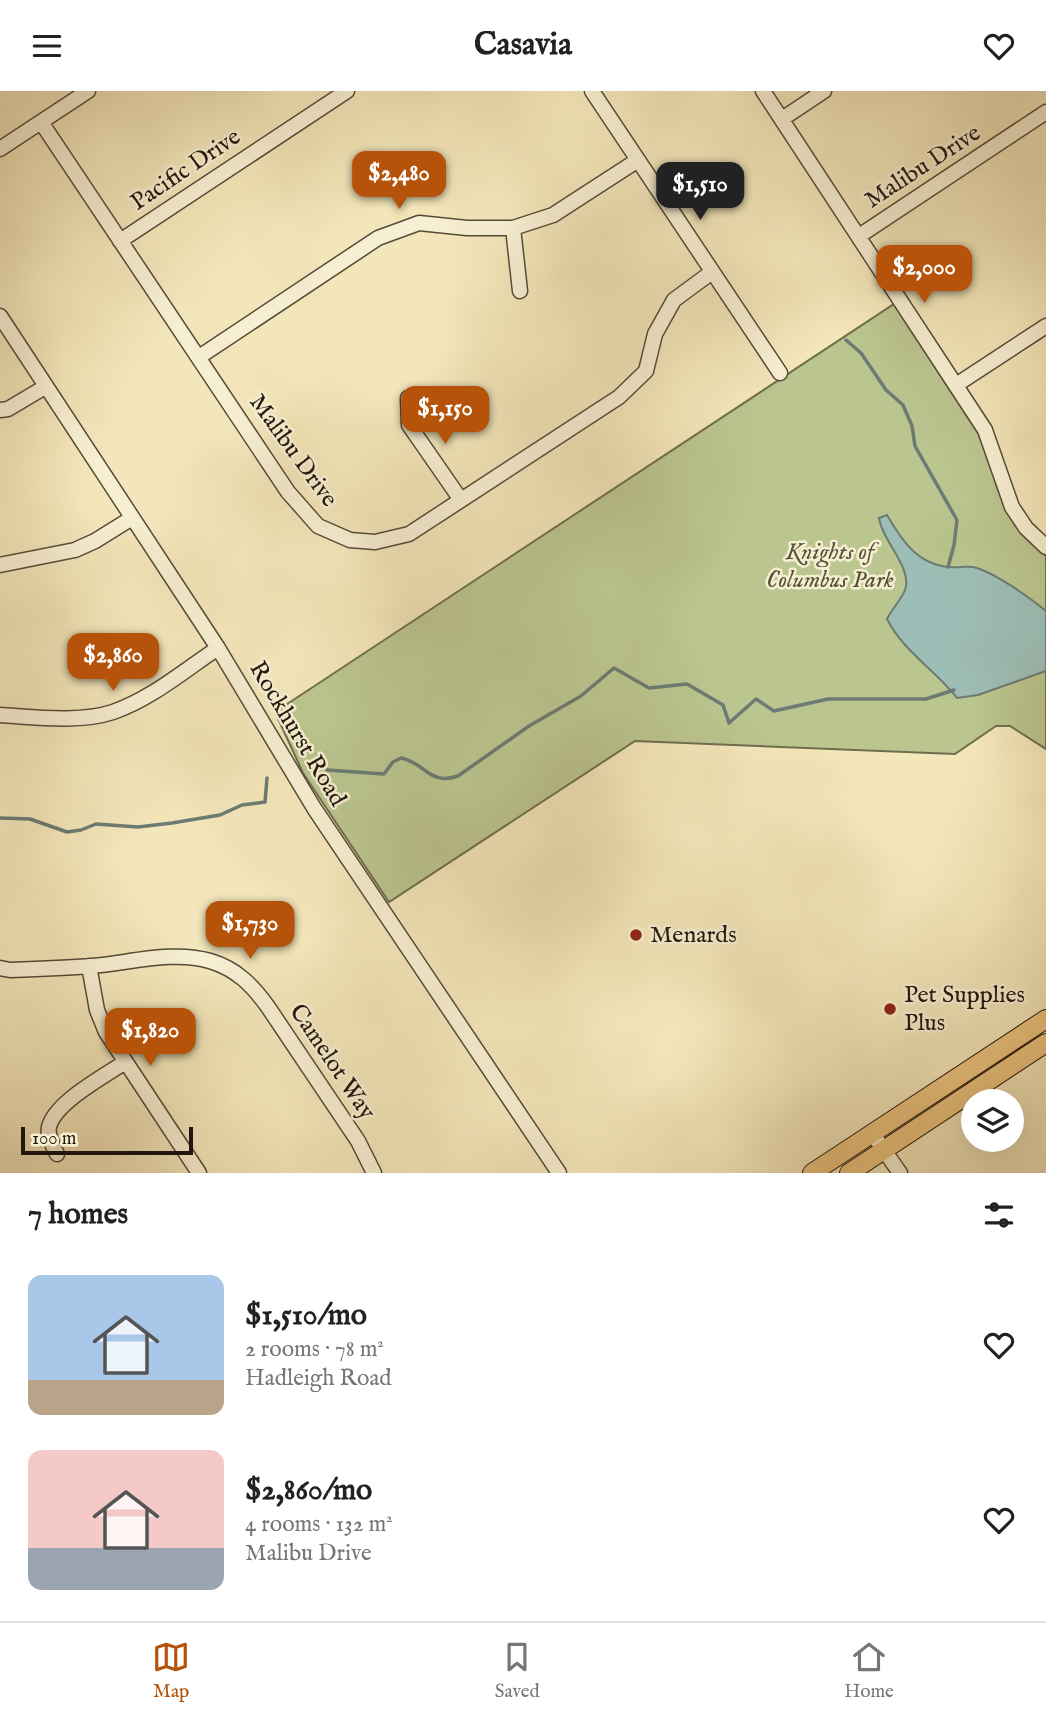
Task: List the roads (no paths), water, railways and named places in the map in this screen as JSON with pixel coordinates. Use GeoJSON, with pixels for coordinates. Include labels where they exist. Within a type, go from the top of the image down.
{"type":"FeatureCollection","features":[{"type":"Feature","properties":{"kind":"main road"},"geometry":{"type":"LineString","coordinates":[[812,1173],[1046,1019]]}},
{"type":"Feature","properties":{"kind":"main road"},"geometry":{"type":"LineString","coordinates":[[849,1173],[1046,1043]]}},
{"type":"Feature","properties":{"kind":"street"},"geometry":{"type":"LineString","coordinates":[[0,149],[88,91]]}},
{"type":"Feature","properties":{"kind":"street","name":"Pacific Drive"},"geometry":{"type":"LineString","coordinates":[[120,240],[347,91]]}},
{"type":"Feature","properties":{"kind":"street"},"geometry":{"type":"LineString","coordinates":[[592,91],[780,373]]}},
{"type":"Feature","properties":{"kind":"street"},"geometry":{"type":"LineString","coordinates":[[763,91],[985,430],[1013,507],[1026,528],[1046,547]]}},
{"type":"Feature","properties":{"kind":"street"},"geometry":{"type":"LineString","coordinates":[[782,119],[824,91]]}},
{"type":"Feature","properties":{"kind":"street","name":"Malibu Drive"},"geometry":{"type":"LineString","coordinates":[[859,236],[1046,113]]}},
{"type":"Feature","properties":{"kind":"street","name":"Malibu Drive"},"geometry":{"type":"LineString","coordinates":[[41,122],[288,492],[318,526],[350,540],[376,542],[408,534],[620,397],[646,371],[655,334],[674,300],[712,272]]}},
{"type":"Feature","properties":{"kind":"street"},"geometry":{"type":"LineString","coordinates":[[199,357],[378,237],[419,222],[513,228],[554,215],[638,160]]}},
{"type":"Feature","properties":{"kind":"street"},"geometry":{"type":"LineString","coordinates":[[513,228],[520,291]]}},
{"type":"Feature","properties":{"kind":"street","name":"Rockhurst Road"},"geometry":{"type":"LineString","coordinates":[[0,316],[218,648],[314,808],[559,1173]]}},
{"type":"Feature","properties":{"kind":"street"},"geometry":{"type":"LineString","coordinates":[[956,385],[1046,326]]}},
{"type":"Feature","properties":{"kind":"street"},"geometry":{"type":"LineString","coordinates":[[0,410],[8,409],[45,387]]}},
{"type":"Feature","properties":{"kind":"street"},"geometry":{"type":"LineString","coordinates":[[408,398],[409,425],[461,500]]}},
{"type":"Feature","properties":{"kind":"street"},"geometry":{"type":"LineString","coordinates":[[0,565],[75,550],[132,518]]}},
{"type":"Feature","properties":{"kind":"street"},"geometry":{"type":"LineString","coordinates":[[0,715],[55,718],[110,713],[139,701],[218,648]]}},
{"type":"Feature","properties":{"kind":"street","name":"Camelot Way"},"geometry":{"type":"LineString","coordinates":[[0,968],[10,970],[89,966],[180,957],[210,961],[239,974],[254,988],[276,1018],[358,1140],[374,1173]]}},
{"type":"Feature","properties":{"kind":"street"},"geometry":{"type":"LineString","coordinates":[[89,966],[96,1010],[106,1032],[199,1173]]}},
{"type":"Feature","properties":{"kind":"street"},"geometry":{"type":"LineString","coordinates":[[57,1154],[49,1128],[57,1114],[67,1102],[125,1062]]}},
{"type":"Feature","properties":{"kind":"street"},"geometry":{"type":"LineString","coordinates":[[873,1133],[900,1173]]}},
{"type":"Feature","properties":{"kind":"water"},"geometry":{"type":"Polygon","coordinates":[[[887,515],[905,542],[920,557],[939,565],[974,567],[985,571],[1046,611],[1046,671],[978,695],[957,698],[910,651],[887,619],[903,594],[906,582],[901,564],[881,527],[879,518],[887,515]]]}},
{"type":"Feature","properties":{"kind":"waterway"},"geometry":{"type":"LineString","coordinates":[[846,340],[861,353],[886,390],[903,405],[912,426],[915,446],[957,520],[948,567]]}},
{"type":"Feature","properties":{"kind":"waterway"},"geometry":{"type":"LineString","coordinates":[[327,770],[384,774],[393,762],[401,758],[440,778],[458,776],[529,726],[581,696],[614,668],[649,688],[687,684],[723,705],[729,723],[756,699],[774,711],[828,699],[926,699],[954,690]]}},
{"type":"Feature","properties":{"kind":"waterway"},"geometry":{"type":"LineString","coordinates":[[0,818],[30,819],[67,832],[96,824],[138,827],[172,823],[220,815],[242,805],[265,802],[267,778]]}},
{"type":"Feature","properties":{"kind":"place","name":"Menards"},"geometry":{"type":"Point","coordinates":[636,935]}},
{"type":"Feature","properties":{"kind":"place","name":"Pet Supplies Plus"},"geometry":{"type":"Point","coordinates":[890,1009]}},
{"type":"Feature","properties":{"kind":"park label","name":"Knights of Columbus Park"},"geometry":{"type":"Point","coordinates":[830,566]}}]}
